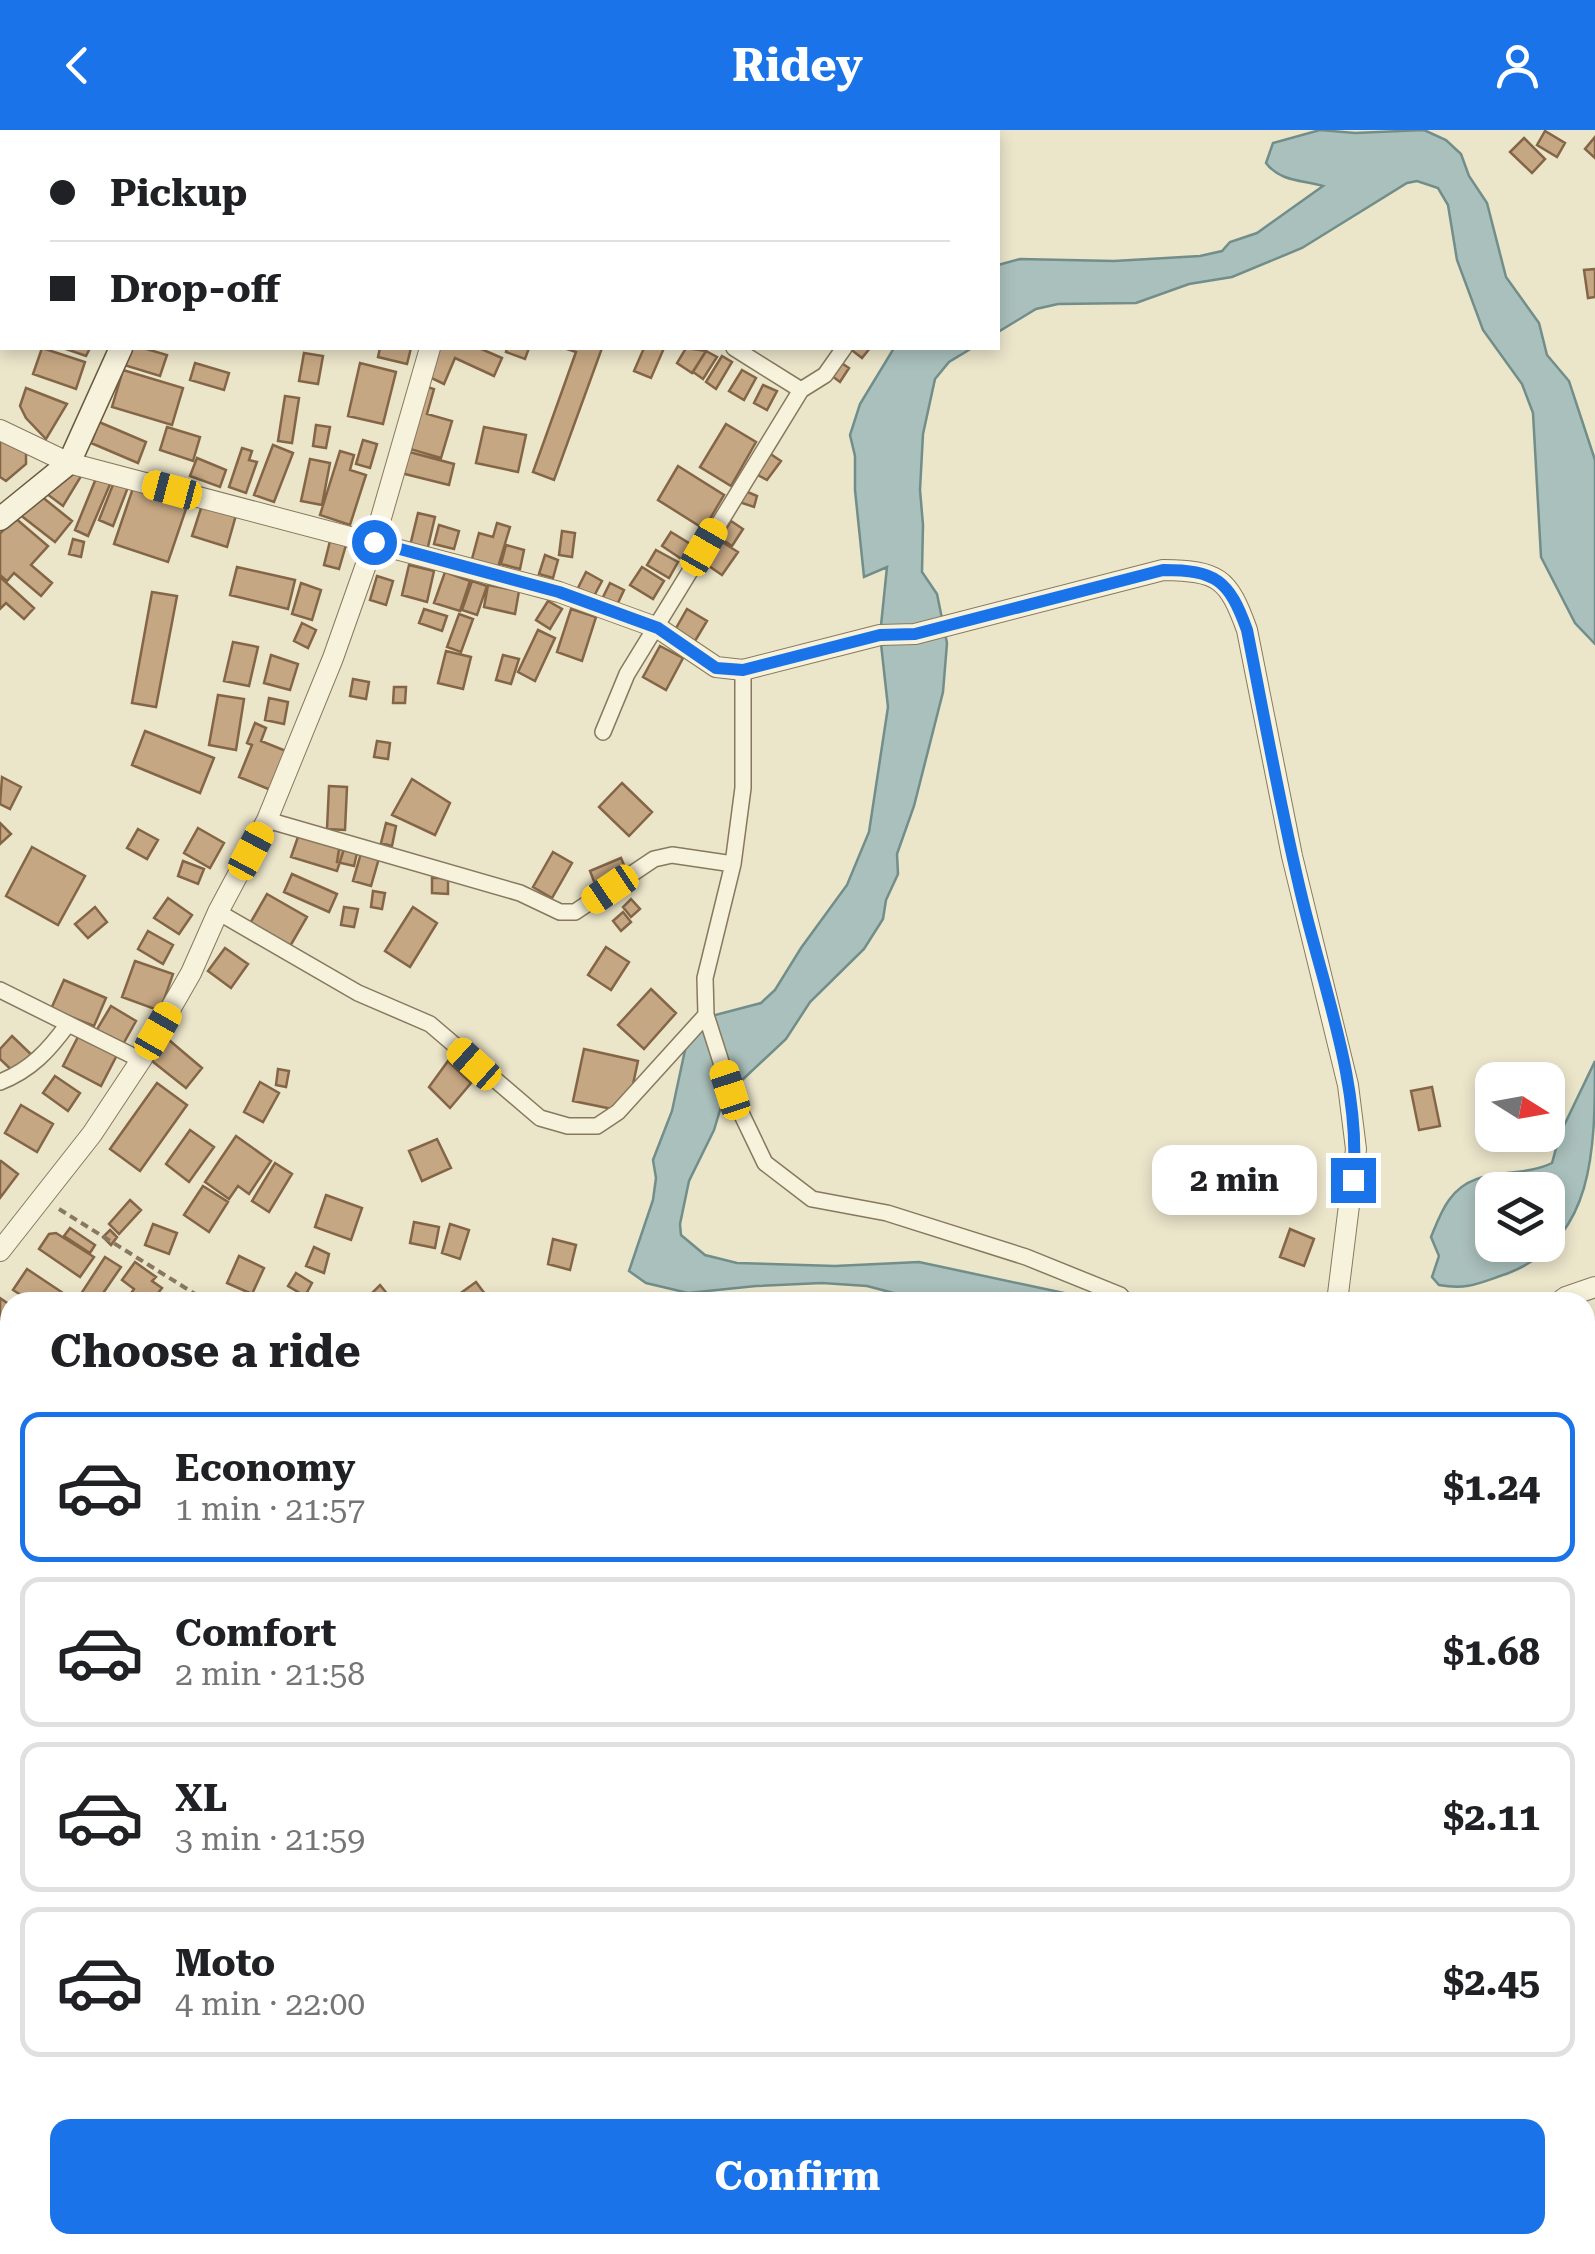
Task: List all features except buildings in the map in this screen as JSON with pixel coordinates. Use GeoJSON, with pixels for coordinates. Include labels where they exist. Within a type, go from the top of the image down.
{"type":"FeatureCollection","features":[{"type":"Feature","properties":{"kind":"main road"},"geometry":{"type":"LineString","coordinates":[[0,519],[69,463],[121,350]]}},
{"type":"Feature","properties":{"kind":"street"},"geometry":{"type":"LineString","coordinates":[[0,1251],[92,1134],[141,1060],[191,973],[267,820],[374,542],[429,350]]}},
{"type":"Feature","properties":{"kind":"street"},"geometry":{"type":"LineString","coordinates":[[737,350],[801,390]]}},
{"type":"Feature","properties":{"kind":"street"},"geometry":{"type":"LineString","coordinates":[[603,732],[627,674],[801,390],[825,375],[843,350]]}},
{"type":"Feature","properties":{"kind":"street"},"geometry":{"type":"LineString","coordinates":[[0,430],[69,463],[559,592],[658,628],[716,668],[743,670],[880,635],[915,634],[1163,570],[1196,570],[1219,579],[1237,602],[1247,630],[1292,856],[1348,1085],[1356,1149],[1338,1292]]}},
{"type":"Feature","properties":{"kind":"street"},"geometry":{"type":"LineString","coordinates":[[743,670],[743,788],[732,864],[705,978],[706,1015],[730,1090],[765,1164],[812,1199],[887,1213],[1026,1257],[1113,1292]]}},
{"type":"Feature","properties":{"kind":"street"},"geometry":{"type":"LineString","coordinates":[[267,820],[520,893],[560,912],[576,912],[654,859],[672,855],[732,864]]}},
{"type":"Feature","properties":{"kind":"street"},"geometry":{"type":"LineString","coordinates":[[218,912],[358,993],[430,1024],[540,1118],[568,1126],[597,1126],[618,1112],[706,1015]]}},
{"type":"Feature","properties":{"kind":"street"},"geometry":{"type":"LineString","coordinates":[[0,990],[141,1060]]}},
{"type":"Feature","properties":{"kind":"street"},"geometry":{"type":"LineString","coordinates":[[0,1082],[20,1074],[48,1052],[68,1024]]}},
{"type":"Feature","properties":{"kind":"path"},"geometry":{"type":"LineString","coordinates":[[43,1198],[192,1292]]}},
{"type":"Feature","properties":{"kind":"water"},"geometry":{"type":"Polygon","coordinates":[[[1320,130],[1424,130],[1446,140],[1461,154],[1469,176],[1487,203],[1506,277],[1539,323],[1547,355],[1569,381],[1595,460],[1595,644],[1575,623],[1541,557],[1533,413],[1522,384],[1483,330],[1457,260],[1448,205],[1438,188],[1417,181],[1407,183],[1302,248],[1232,277],[1189,284],[1136,303],[1058,304],[1036,309],[1000,331],[1000,264],[1020,259],[1114,261],[1222,251],[1230,242],[1257,233],[1323,186],[1285,177],[1272,169],[1266,163],[1273,143],[1320,130]]]}},
{"type":"Feature","properties":{"kind":"water"},"geometry":{"type":"Polygon","coordinates":[[[893,350],[969,350],[949,362],[935,379],[923,434],[922,572],[937,594],[947,643],[943,692],[914,806],[897,854],[898,874],[886,900],[883,919],[864,949],[810,1002],[786,1039],[724,1097],[714,1130],[689,1181],[681,1235],[705,1255],[737,1263],[835,1266],[919,1262],[1059,1292],[890,1292],[822,1283],[684,1292],[646,1283],[629,1271],[653,1200],[653,1160],[672,1111],[688,1036],[700,1019],[761,1003],[775,990],[847,885],[869,832],[888,707],[880,635],[887,567],[864,577],[850,435],[860,404],[893,350]]]}},
{"type":"Feature","properties":{"kind":"water"},"geometry":{"type":"Polygon","coordinates":[[[1595,1061],[1590,1158],[1584,1188],[1565,1227],[1565,1172],[1514,1172],[1552,1163],[1555,1152],[1565,1152],[1565,1124],[1595,1061]]]}},
{"type":"Feature","properties":{"kind":"water"},"geometry":{"type":"Polygon","coordinates":[[[1475,1180],[1475,1262],[1529,1262],[1481,1283],[1439,1285],[1432,1277],[1439,1256],[1431,1237],[1449,1200],[1475,1180]]]}},
{"type":"Feature","properties":{"kind":"route"},"geometry":{"type":"LineString","coordinates":[[374,542],[559,592],[658,628],[716,668],[743,670],[880,635],[915,634],[1163,570],[1196,570],[1219,579],[1237,602],[1247,630],[1292,856],[1348,1085],[1356,1149],[1353,1180]]}}]}
